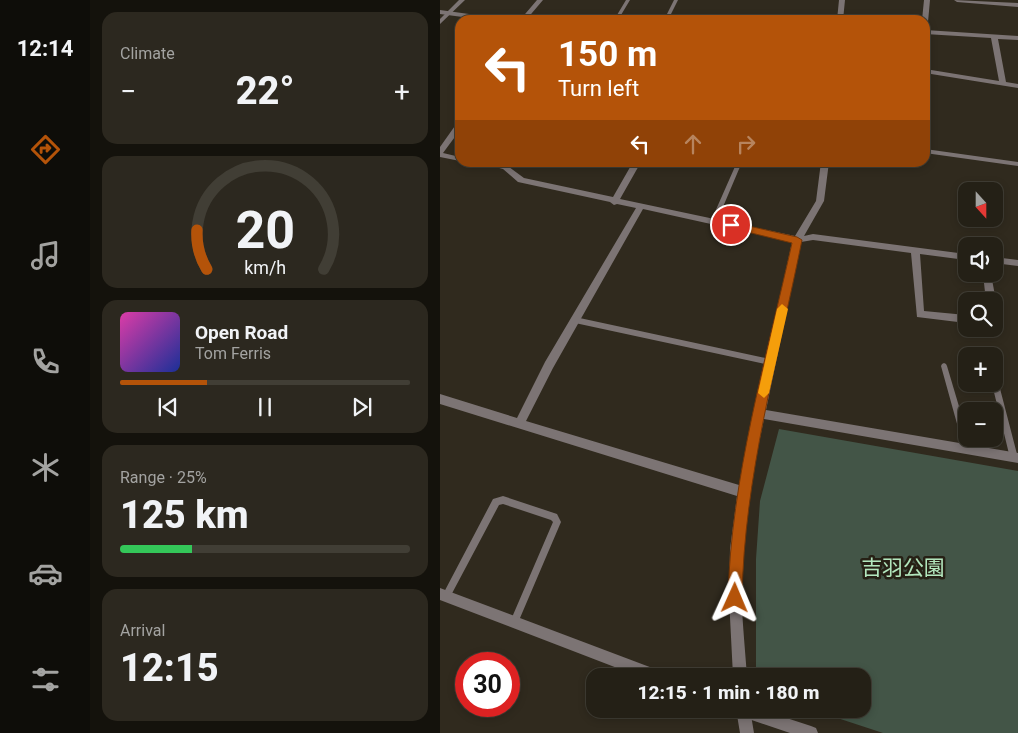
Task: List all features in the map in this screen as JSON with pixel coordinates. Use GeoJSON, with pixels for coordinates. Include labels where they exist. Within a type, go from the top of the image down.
{"type":"FeatureCollection","features":[{"type":"Feature","properties":{"kind":"street"},"geometry":{"type":"LineString","coordinates":[[440,22],[462,0]]}},
{"type":"Feature","properties":{"kind":"street"},"geometry":{"type":"LineString","coordinates":[[527,15],[540,0]]}},
{"type":"Feature","properties":{"kind":"street"},"geometry":{"type":"LineString","coordinates":[[840,15],[842,0]]}},
{"type":"Feature","properties":{"kind":"street"},"geometry":{"type":"LineString","coordinates":[[926,15],[927,0]]}},
{"type":"Feature","properties":{"kind":"street"},"geometry":{"type":"LineString","coordinates":[[957,0],[1018,5]]}},
{"type":"Feature","properties":{"kind":"street"},"geometry":{"type":"LineString","coordinates":[[440,12],[463,15]]}},
{"type":"Feature","properties":{"kind":"street"},"geometry":{"type":"LineString","coordinates":[[930,32],[1018,38]]}},
{"type":"Feature","properties":{"kind":"street"},"geometry":{"type":"LineString","coordinates":[[994,36],[1003,84]]}},
{"type":"Feature","properties":{"kind":"street"},"geometry":{"type":"LineString","coordinates":[[930,72],[1018,86]]}},
{"type":"Feature","properties":{"kind":"street"},"geometry":{"type":"LineString","coordinates":[[455,132],[440,153],[455,158]]}},
{"type":"Feature","properties":{"kind":"street"},"geometry":{"type":"LineString","coordinates":[[930,152],[1018,164]]}},
{"type":"Feature","properties":{"kind":"street"},"geometry":{"type":"LineString","coordinates":[[502,167],[510,169],[521,180],[614,202],[714,221],[797,240],[813,237],[958,256]]}},
{"type":"Feature","properties":{"kind":"street"},"geometry":{"type":"LineString","coordinates":[[614,202],[634,167]]}},
{"type":"Feature","properties":{"kind":"street"},"geometry":{"type":"LineString","coordinates":[[739,668],[735,598],[736,549],[743,492],[797,240],[820,201],[824,167]]}},
{"type":"Feature","properties":{"kind":"street"},"geometry":{"type":"LineString","coordinates":[[520,422],[549,364],[640,207]]}},
{"type":"Feature","properties":{"kind":"street"},"geometry":{"type":"LineString","coordinates":[[915,252],[920,314],[958,318]]}},
{"type":"Feature","properties":{"kind":"street"},"geometry":{"type":"LineString","coordinates":[[1003,261],[1018,263]]}},
{"type":"Feature","properties":{"kind":"street"},"geometry":{"type":"LineString","coordinates":[[440,399],[743,492]]}},
{"type":"Feature","properties":{"kind":"street"},"geometry":{"type":"LineString","coordinates":[[759,414],[1016,458]]}},
{"type":"Feature","properties":{"kind":"street"},"geometry":{"type":"LineString","coordinates":[[443,595],[633,668]]}},
{"type":"Feature","properties":{"kind":"street"},"geometry":{"type":"LineString","coordinates":[[744,718],[746,733]]}},
{"type":"Feature","properties":{"kind":"street"},"geometry":{"type":"LineString","coordinates":[[768,718],[811,733]]}},
{"type":"Feature","properties":{"kind":"lane"},"geometry":{"type":"LineString","coordinates":[[619,15],[628,0]]}},
{"type":"Feature","properties":{"kind":"lane"},"geometry":{"type":"LineString","coordinates":[[668,15],[676,0]]}},
{"type":"Feature","properties":{"kind":"lane"},"geometry":{"type":"LineString","coordinates":[[714,221],[738,167]]}},
{"type":"Feature","properties":{"kind":"lane"},"geometry":{"type":"LineString","coordinates":[[576,320],[770,362]]}},
{"type":"Feature","properties":{"kind":"lane"},"geometry":{"type":"LineString","coordinates":[[944,366],[968,450]]}},
{"type":"Feature","properties":{"kind":"lane"},"geometry":{"type":"LineString","coordinates":[[998,392],[1016,458]]}},
{"type":"Feature","properties":{"kind":"lane"},"geometry":{"type":"LineString","coordinates":[[443,595],[496,502],[503,500],[554,517],[557,522],[514,622]]}},
{"type":"Feature","properties":{"kind":"green space","name":"吉羽公園"},"geometry":{"type":"Polygon","coordinates":[[[779,429],[1018,471],[1018,733],[883,733],[837,718],[871,718],[871,668],[756,668],[756,559],[760,501],[779,429]]]}},
{"type":"Feature","properties":{"kind":"slow traffic"},"geometry":{"type":"LineString","coordinates":[[764,393],[782,309]]}},
{"type":"Feature","properties":{"kind":"route"},"geometry":{"type":"LineString","coordinates":[[731,225],[797,240],[743,492],[736,549],[735,598]]}}]}
